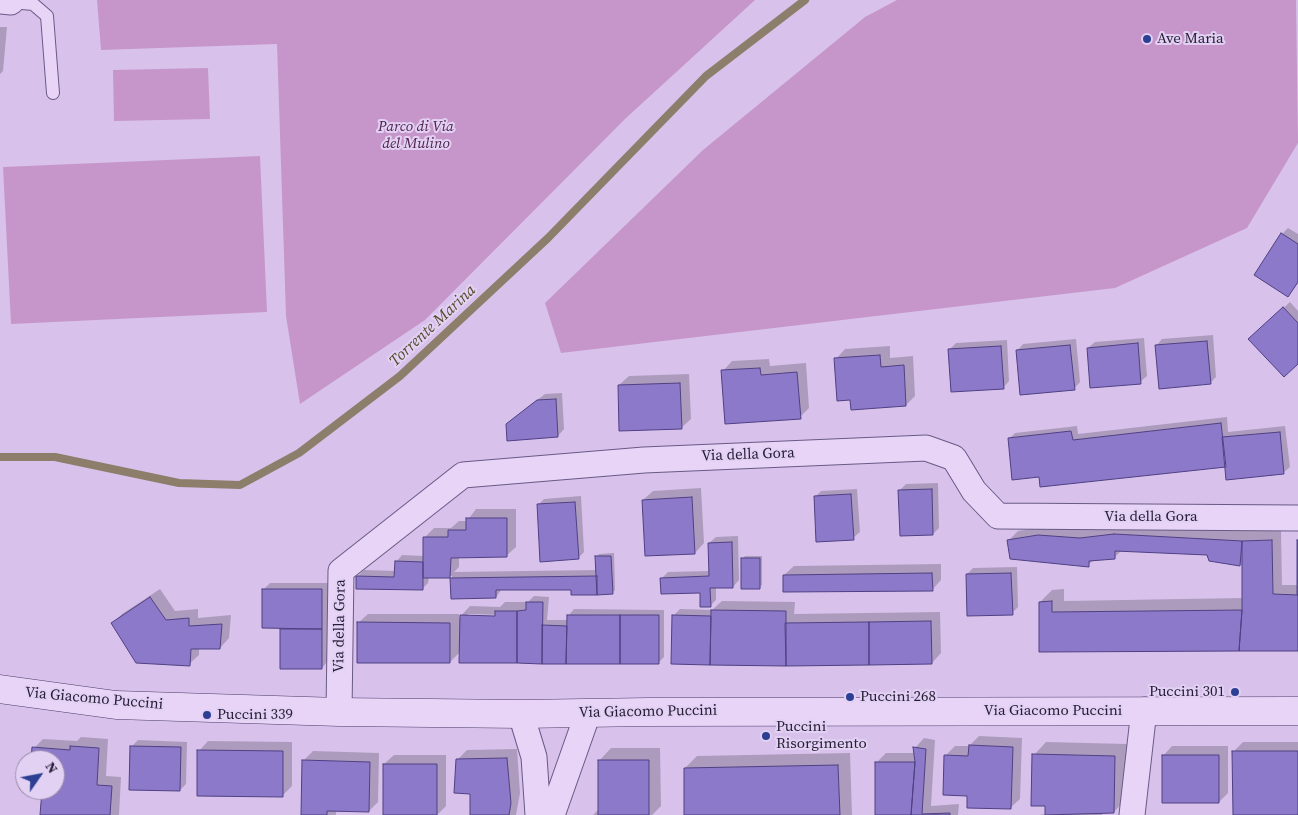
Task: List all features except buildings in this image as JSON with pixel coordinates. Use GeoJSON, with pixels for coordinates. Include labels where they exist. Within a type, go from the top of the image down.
{"type":"FeatureCollection","features":[{"type":"Feature","properties":{"kind":"street","name":"Via della Gora"},"geometry":{"type":"LineString","coordinates":[[339,712],[341,571],[463,475],[644,460],[926,448],[954,458],[974,491],[998,516],[1298,518]]}},
{"type":"Feature","properties":{"kind":"street","name":"Via Giacomo Puccini"},"geometry":{"type":"LineString","coordinates":[[0,689],[116,704],[339,712],[521,714],[1144,710],[1298,712]]}},
{"type":"Feature","properties":{"kind":"street"},"geometry":{"type":"LineString","coordinates":[[1132,815],[1144,710]]}},
{"type":"Feature","properties":{"kind":"street"},"geometry":{"type":"LineString","coordinates":[[552,815],[588,713]]}},
{"type":"Feature","properties":{"kind":"street"},"geometry":{"type":"LineString","coordinates":[[521,714],[534,757],[538,815]]}},
{"type":"Feature","properties":{"kind":"lane"},"geometry":{"type":"LineString","coordinates":[[6,2],[33,4],[47,16],[54,93]]}},
{"type":"Feature","properties":{"kind":"green space","name":"Parco di Via del Mulino"},"geometry":{"type":"Polygon","coordinates":[[[97,0],[755,0],[625,119],[425,320],[300,404],[286,316],[277,44],[101,50],[97,0]]]}},
{"type":"Feature","properties":{"kind":"green space"},"geometry":{"type":"Polygon","coordinates":[[[897,0],[1296,0],[1298,143],[1247,228],[1115,288],[561,353],[545,303],[703,150],[865,17],[897,0]]]}},
{"type":"Feature","properties":{"kind":"green space"},"geometry":{"type":"Polygon","coordinates":[[[208,68],[210,119],[114,121],[113,70],[208,68]]]}},
{"type":"Feature","properties":{"kind":"green space"},"geometry":{"type":"Polygon","coordinates":[[[260,156],[267,312],[11,324],[3,167],[260,156]]]}},
{"type":"Feature","properties":{"kind":"waterway","name":"Torrente Marina"},"geometry":{"type":"LineString","coordinates":[[0,457],[55,457],[179,483],[240,485],[299,453],[400,376],[548,238],[706,76],[805,0]]}},
{"type":"Feature","properties":{"kind":"place","name":"Ave Maria"},"geometry":{"type":"Point","coordinates":[1147,39]}},
{"type":"Feature","properties":{"kind":"place","name":"Puccini 301"},"geometry":{"type":"Point","coordinates":[1235,692]}},
{"type":"Feature","properties":{"kind":"place","name":"Puccini 268"},"geometry":{"type":"Point","coordinates":[850,697]}},
{"type":"Feature","properties":{"kind":"place","name":"Puccini 339"},"geometry":{"type":"Point","coordinates":[207,715]}},
{"type":"Feature","properties":{"kind":"place","name":"Puccini Risorgimento"},"geometry":{"type":"Point","coordinates":[766,736]}}]}
